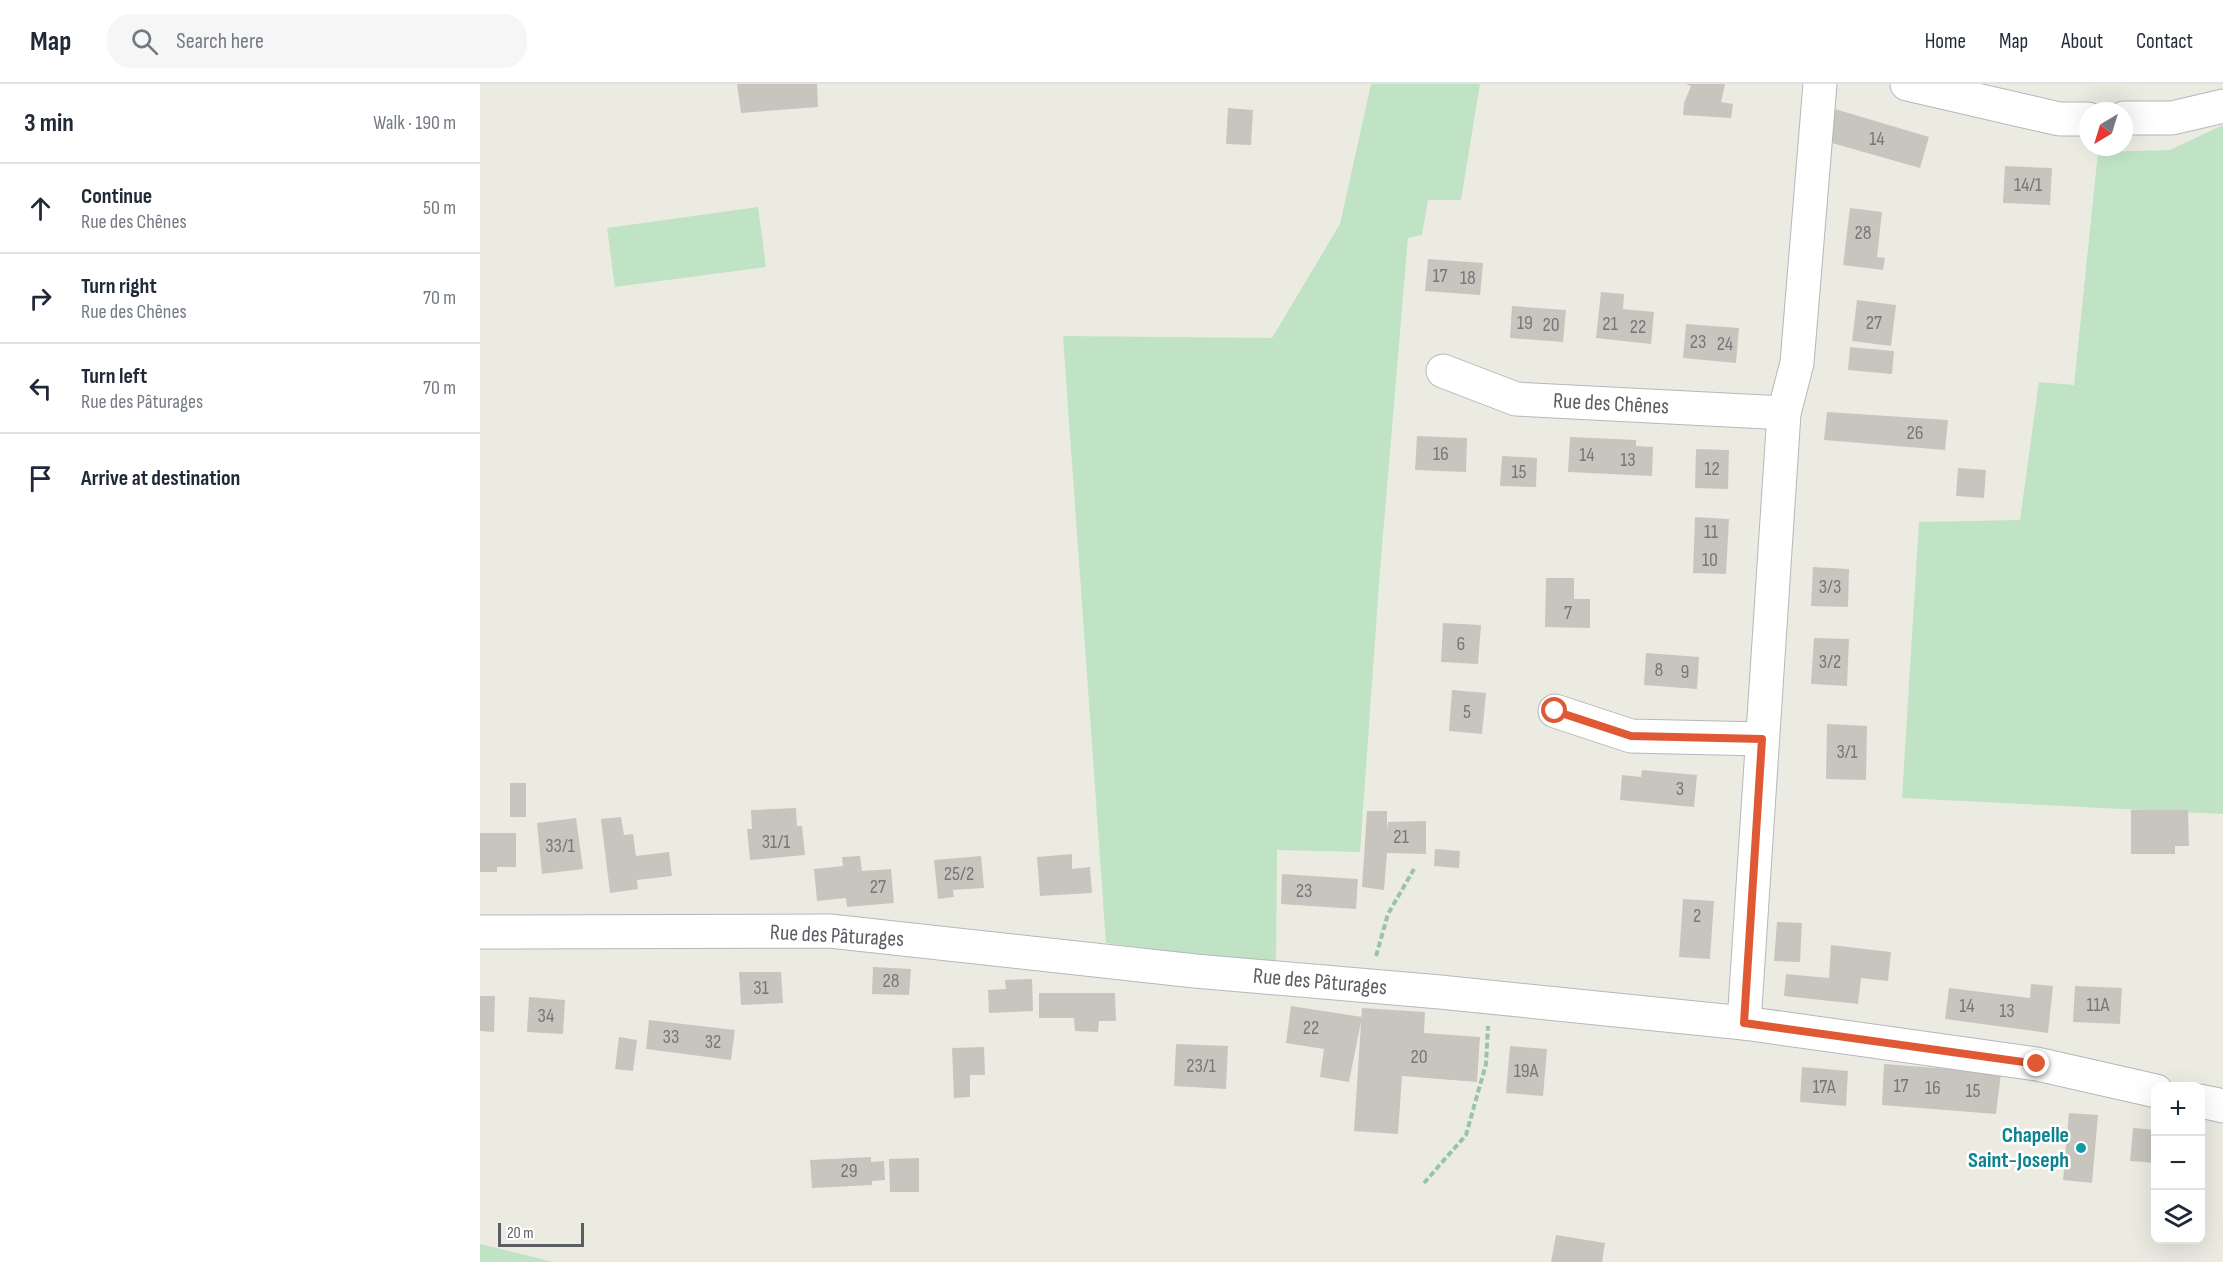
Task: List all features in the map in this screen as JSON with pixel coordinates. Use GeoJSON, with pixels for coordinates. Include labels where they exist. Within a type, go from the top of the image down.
{"type":"FeatureCollection","features":[{"type":"Feature","properties":{"kind":"street"},"geometry":{"type":"LineString","coordinates":[[1744,1023],[1784,413],[1797,363],[1820,84]]}},
{"type":"Feature","properties":{"kind":"street"},"geometry":{"type":"LineString","coordinates":[[1906,84],[2059,119],[2079,119]]}},
{"type":"Feature","properties":{"kind":"street"},"geometry":{"type":"LineString","coordinates":[[2133,118],[2172,118],[2223,106]]}},
{"type":"Feature","properties":{"kind":"street","name":"Rue des Chênes"},"geometry":{"type":"LineString","coordinates":[[1443,370],[1516,399],[1784,413]]}},
{"type":"Feature","properties":{"kind":"street"},"geometry":{"type":"LineString","coordinates":[[1555,711],[1631,736],[1762,739]]}},
{"type":"Feature","properties":{"kind":"street","name":"Rue des Pâturages"},"geometry":{"type":"LineString","coordinates":[[480,932],[830,931],[1195,970],[1744,1023],[2037,1064],[2151,1090]]}},
{"type":"Feature","properties":{"kind":"street"},"geometry":{"type":"LineString","coordinates":[[2205,1102],[2223,1106]]}},
{"type":"Feature","properties":{"kind":"path"},"geometry":{"type":"LineString","coordinates":[[1367,986],[1388,914],[1414,869]]}},
{"type":"Feature","properties":{"kind":"path"},"geometry":{"type":"LineString","coordinates":[[1424,1183],[1466,1136],[1486,1064],[1489,997]]}},
{"type":"Feature","properties":{"kind":"green space"},"geometry":{"type":"Polygon","coordinates":[[[1371,84],[1480,84],[1461,200],[1428,200],[1422,235],[1408,238],[1380,570],[1360,852],[1277,850],[1276,965],[1106,943],[1063,336],[1272,338],[1340,224],[1371,84]]]}},
{"type":"Feature","properties":{"kind":"green space"},"geometry":{"type":"Polygon","coordinates":[[[2223,125],[2223,814],[1902,798],[1919,522],[2020,520],[2039,382],[2074,385],[2098,156],[2133,156],[2133,151],[2170,150],[2223,125]]]}},
{"type":"Feature","properties":{"kind":"green space"},"geometry":{"type":"Polygon","coordinates":[[[758,207],[766,267],[615,287],[607,228],[758,207]]]}},
{"type":"Feature","properties":{"kind":"green space"},"geometry":{"type":"Polygon","coordinates":[[[480,1244],[554,1262],[480,1262],[480,1244]]]}},
{"type":"Feature","properties":{"kind":"building"},"geometry":{"type":"Polygon","coordinates":[[[737,84],[817,84],[818,107],[741,113],[737,84]]]}},
{"type":"Feature","properties":{"kind":"building"},"geometry":{"type":"Polygon","coordinates":[[[1686,84],[1725,84],[1721,102],[1733,104],[1731,118],[1683,115],[1684,103],[1691,86],[1686,84]]]}},
{"type":"Feature","properties":{"kind":"building"},"geometry":{"type":"Polygon","coordinates":[[[1228,108],[1253,110],[1251,145],[1226,144],[1228,108]]]}},
{"type":"Feature","properties":{"kind":"building"},"geometry":{"type":"Polygon","coordinates":[[[1835,109],[1929,137],[1920,168],[1825,141],[1835,109]]]}},
{"type":"Feature","properties":{"kind":"building"},"geometry":{"type":"Polygon","coordinates":[[[2005,166],[2052,168],[2050,205],[2003,203],[2005,166]]]}},
{"type":"Feature","properties":{"kind":"building"},"geometry":{"type":"Polygon","coordinates":[[[1850,208],[1882,212],[1877,257],[1885,258],[1883,270],[1843,265],[1850,208]]]}},
{"type":"Feature","properties":{"kind":"building"},"geometry":{"type":"Polygon","coordinates":[[[1428,259],[1483,263],[1480,295],[1425,291],[1428,259]]]}},
{"type":"Feature","properties":{"kind":"building"},"geometry":{"type":"Polygon","coordinates":[[[1601,292],[1624,294],[1623,309],[1654,312],[1651,344],[1596,338],[1601,292]]]}},
{"type":"Feature","properties":{"kind":"building"},"geometry":{"type":"Polygon","coordinates":[[[1857,300],[1896,305],[1891,346],[1852,341],[1857,300]]]}},
{"type":"Feature","properties":{"kind":"building"},"geometry":{"type":"Polygon","coordinates":[[[1512,306],[1566,310],[1563,342],[1510,338],[1512,306]]]}},
{"type":"Feature","properties":{"kind":"building"},"geometry":{"type":"Polygon","coordinates":[[[1686,324],[1739,328],[1736,363],[1683,358],[1686,324]]]}},
{"type":"Feature","properties":{"kind":"building"},"geometry":{"type":"Polygon","coordinates":[[[1850,347],[1894,351],[1892,374],[1848,370],[1850,347]]]}},
{"type":"Feature","properties":{"kind":"building"},"geometry":{"type":"Polygon","coordinates":[[[1827,412],[1948,420],[1945,450],[1824,440],[1827,412]]]}},
{"type":"Feature","properties":{"kind":"building"},"geometry":{"type":"Polygon","coordinates":[[[1417,436],[1467,438],[1466,472],[1415,470],[1417,436]]]}},
{"type":"Feature","properties":{"kind":"building"},"geometry":{"type":"Polygon","coordinates":[[[1570,437],[1636,440],[1636,446],[1653,447],[1652,476],[1568,472],[1570,437]]]}},
{"type":"Feature","properties":{"kind":"building"},"geometry":{"type":"Polygon","coordinates":[[[1696,449],[1729,450],[1728,489],[1695,488],[1696,449]]]}},
{"type":"Feature","properties":{"kind":"building"},"geometry":{"type":"Polygon","coordinates":[[[1502,456],[1537,458],[1536,487],[1500,486],[1502,456]]]}},
{"type":"Feature","properties":{"kind":"building"},"geometry":{"type":"Polygon","coordinates":[[[1958,468],[1986,470],[1984,498],[1956,496],[1958,468]]]}},
{"type":"Feature","properties":{"kind":"building"},"geometry":{"type":"Polygon","coordinates":[[[1695,517],[1729,519],[1726,574],[1693,573],[1695,517]]]}},
{"type":"Feature","properties":{"kind":"building"},"geometry":{"type":"Polygon","coordinates":[[[1813,567],[1849,569],[1848,607],[1811,606],[1813,567]]]}},
{"type":"Feature","properties":{"kind":"building"},"geometry":{"type":"Polygon","coordinates":[[[1546,578],[1574,578],[1574,599],[1590,599],[1590,628],[1545,627],[1546,578]]]}},
{"type":"Feature","properties":{"kind":"building"},"geometry":{"type":"Polygon","coordinates":[[[1443,623],[1481,625],[1478,664],[1441,662],[1443,623]]]}},
{"type":"Feature","properties":{"kind":"building"},"geometry":{"type":"Polygon","coordinates":[[[1814,638],[1849,639],[1847,686],[1811,684],[1814,638]]]}},
{"type":"Feature","properties":{"kind":"building"},"geometry":{"type":"Polygon","coordinates":[[[1646,653],[1699,657],[1697,689],[1644,685],[1646,653]]]}},
{"type":"Feature","properties":{"kind":"building"},"geometry":{"type":"Polygon","coordinates":[[[1452,690],[1486,693],[1482,734],[1449,731],[1452,690]]]}},
{"type":"Feature","properties":{"kind":"building"},"geometry":{"type":"Polygon","coordinates":[[[1827,724],[1867,726],[1866,780],[1826,779],[1827,724]]]}},
{"type":"Feature","properties":{"kind":"building"},"geometry":{"type":"Polygon","coordinates":[[[1642,770],[1697,775],[1694,807],[1620,800],[1622,775],[1641,777],[1642,770]]]}},
{"type":"Feature","properties":{"kind":"building"},"geometry":{"type":"Polygon","coordinates":[[[510,783],[526,783],[526,817],[510,817],[510,783]]]}},
{"type":"Feature","properties":{"kind":"building"},"geometry":{"type":"Polygon","coordinates":[[[796,808],[797,826],[802,826],[805,855],[750,860],[747,829],[752,829],[751,810],[796,808]]]}},
{"type":"Feature","properties":{"kind":"building"},"geometry":{"type":"Polygon","coordinates":[[[2131,810],[2188,810],[2189,846],[2175,846],[2175,854],[2131,854],[2131,810]]]}},
{"type":"Feature","properties":{"kind":"building"},"geometry":{"type":"Polygon","coordinates":[[[1367,811],[1387,811],[1387,831],[1388,822],[1426,821],[1426,854],[1387,853],[1384,890],[1362,887],[1367,811]]]}},
{"type":"Feature","properties":{"kind":"building"},"geometry":{"type":"Polygon","coordinates":[[[621,817],[624,835],[633,834],[636,856],[669,852],[672,876],[637,880],[638,889],[610,893],[601,819],[621,817]]]}},
{"type":"Feature","properties":{"kind":"building"},"geometry":{"type":"Polygon","coordinates":[[[576,818],[583,869],[542,874],[537,823],[576,818]]]}},
{"type":"Feature","properties":{"kind":"building"},"geometry":{"type":"Polygon","coordinates":[[[480,833],[516,833],[516,867],[497,867],[497,872],[480,872],[480,833]]]}},
{"type":"Feature","properties":{"kind":"building"},"geometry":{"type":"Polygon","coordinates":[[[1435,849],[1460,851],[1459,868],[1434,866],[1435,849]]]}},
{"type":"Feature","properties":{"kind":"building"},"geometry":{"type":"Polygon","coordinates":[[[1072,854],[1072,869],[1090,867],[1092,893],[1040,896],[1037,857],[1072,854]]]}},
{"type":"Feature","properties":{"kind":"building"},"geometry":{"type":"Polygon","coordinates":[[[860,856],[862,871],[891,869],[894,903],[847,907],[846,898],[817,901],[814,869],[843,866],[842,857],[860,856]]]}},
{"type":"Feature","properties":{"kind":"building"},"geometry":{"type":"Polygon","coordinates":[[[981,856],[984,888],[953,890],[954,897],[938,899],[934,860],[981,856]]]}},
{"type":"Feature","properties":{"kind":"building"},"geometry":{"type":"Polygon","coordinates":[[[1282,874],[1358,879],[1356,909],[1281,904],[1282,874]]]}},
{"type":"Feature","properties":{"kind":"building"},"geometry":{"type":"Polygon","coordinates":[[[1683,899],[1714,901],[1710,959],[1679,957],[1683,899]]]}},
{"type":"Feature","properties":{"kind":"building"},"geometry":{"type":"Polygon","coordinates":[[[1777,922],[1802,923],[1800,962],[1774,961],[1777,922]]]}},
{"type":"Feature","properties":{"kind":"building"},"geometry":{"type":"Polygon","coordinates":[[[1831,945],[1891,952],[1888,981],[1861,978],[1858,1004],[1784,996],[1786,974],[1829,978],[1831,945]]]}},
{"type":"Feature","properties":{"kind":"building"},"geometry":{"type":"Polygon","coordinates":[[[873,967],[911,969],[909,995],[872,994],[873,967]]]}},
{"type":"Feature","properties":{"kind":"building"},"geometry":{"type":"Polygon","coordinates":[[[739,972],[781,972],[783,1003],[741,1005],[739,972]]]}},
{"type":"Feature","properties":{"kind":"building"},"geometry":{"type":"Polygon","coordinates":[[[1032,979],[1033,1011],[989,1013],[988,990],[1006,989],[1005,980],[1032,979]]]}},
{"type":"Feature","properties":{"kind":"building"},"geometry":{"type":"Polygon","coordinates":[[[2031,984],[2053,986],[2048,1033],[1945,1019],[1949,988],[2030,998],[2031,984]]]}},
{"type":"Feature","properties":{"kind":"building"},"geometry":{"type":"Polygon","coordinates":[[[2075,986],[2122,988],[2120,1024],[2073,1022],[2075,986]]]}},
{"type":"Feature","properties":{"kind":"building"},"geometry":{"type":"Polygon","coordinates":[[[1039,993],[1115,993],[1116,1021],[1099,1021],[1098,1032],[1075,1031],[1074,1018],[1039,1018],[1039,993]]]}},
{"type":"Feature","properties":{"kind":"building"},"geometry":{"type":"Polygon","coordinates":[[[480,996],[495,996],[494,1032],[480,1031],[480,996]]]}},
{"type":"Feature","properties":{"kind":"building"},"geometry":{"type":"Polygon","coordinates":[[[529,997],[565,1000],[563,1034],[527,1032],[529,997]]]}},
{"type":"Feature","properties":{"kind":"building"},"geometry":{"type":"Polygon","coordinates":[[[1291,1006],[1362,1017],[1349,1082],[1320,1077],[1324,1049],[1286,1043],[1291,1006]]]}},
{"type":"Feature","properties":{"kind":"building"},"geometry":{"type":"Polygon","coordinates":[[[1362,1008],[1425,1012],[1424,1033],[1480,1037],[1477,1082],[1402,1076],[1398,1134],[1354,1131],[1362,1008]]]}},
{"type":"Feature","properties":{"kind":"building"},"geometry":{"type":"Polygon","coordinates":[[[649,1020],[735,1030],[731,1060],[646,1049],[649,1020]]]}},
{"type":"Feature","properties":{"kind":"building"},"geometry":{"type":"Polygon","coordinates":[[[619,1037],[637,1040],[633,1071],[615,1069],[619,1037]]]}},
{"type":"Feature","properties":{"kind":"building"},"geometry":{"type":"Polygon","coordinates":[[[1176,1044],[1228,1046],[1226,1089],[1174,1086],[1176,1044]]]}},
{"type":"Feature","properties":{"kind":"building"},"geometry":{"type":"Polygon","coordinates":[[[1510,1046],[1547,1049],[1543,1096],[1506,1093],[1510,1046]]]}},
{"type":"Feature","properties":{"kind":"building"},"geometry":{"type":"Polygon","coordinates":[[[984,1047],[985,1075],[970,1075],[970,1097],[954,1098],[952,1048],[984,1047]]]}},
{"type":"Feature","properties":{"kind":"building"},"geometry":{"type":"Polygon","coordinates":[[[1884,1064],[2001,1073],[1996,1114],[1882,1105],[1884,1064]]]}},
{"type":"Feature","properties":{"kind":"building"},"geometry":{"type":"Polygon","coordinates":[[[1802,1067],[1848,1071],[1846,1106],[1800,1102],[1802,1067]]]}},
{"type":"Feature","properties":{"kind":"building","name":"Chapelle Saint-Joseph"},"geometry":{"type":"Polygon","coordinates":[[[2069,1113],[2098,1115],[2092,1183],[2063,1180],[2069,1113]]]}},
{"type":"Feature","properties":{"kind":"building"},"geometry":{"type":"Polygon","coordinates":[[[2133,1128],[2151,1130],[2151,1163],[2130,1161],[2133,1128]]]}},
{"type":"Feature","properties":{"kind":"building"},"geometry":{"type":"Polygon","coordinates":[[[871,1157],[871,1162],[884,1161],[885,1180],[872,1181],[872,1185],[812,1188],[810,1160],[871,1157]]]}},
{"type":"Feature","properties":{"kind":"building"},"geometry":{"type":"Polygon","coordinates":[[[919,1158],[919,1192],[890,1192],[889,1159],[919,1158]]]}},
{"type":"Feature","properties":{"kind":"building"},"geometry":{"type":"Polygon","coordinates":[[[1556,1235],[1605,1243],[1602,1262],[1551,1262],[1556,1235]]]}},
{"type":"Feature","properties":{"kind":"place","name":"Chapelle Saint-Joseph"},"geometry":{"type":"Point","coordinates":[2081,1148]}},
{"type":"Feature","properties":{"kind":"route"},"geometry":{"type":"LineString","coordinates":[[1555,711],[1631,736],[1762,739],[1744,1023],[2037,1064]]}}]}
